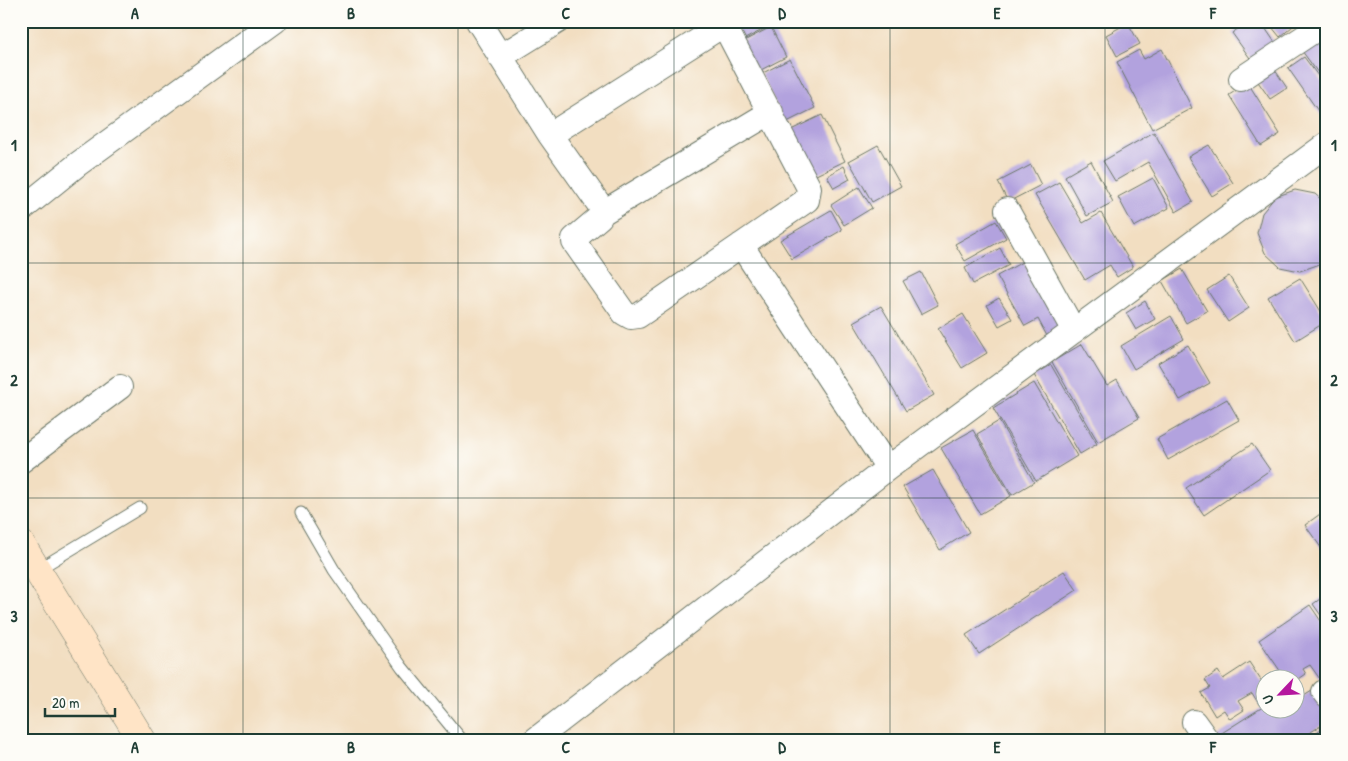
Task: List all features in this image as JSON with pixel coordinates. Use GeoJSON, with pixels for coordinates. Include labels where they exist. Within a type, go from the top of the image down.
{"type":"FeatureCollection","features":[{"type":"Feature","properties":{"kind":"street"},"geometry":{"type":"LineString","coordinates":[[21,210],[78,164],[275,21]]}},
{"type":"Feature","properties":{"kind":"street"},"geometry":{"type":"LineString","coordinates":[[478,21],[550,135],[601,207],[602,213]]}},
{"type":"Feature","properties":{"kind":"street"},"geometry":{"type":"LineString","coordinates":[[500,57],[558,21]]}},
{"type":"Feature","properties":{"kind":"street"},"geometry":{"type":"LineString","coordinates":[[1241,79],[1327,22]]}},
{"type":"Feature","properties":{"kind":"street"},"geometry":{"type":"LineString","coordinates":[[550,135],[722,23],[770,112],[809,188],[806,200],[638,316],[631,317],[624,313],[574,242],[574,239],[600,217],[602,213],[770,112]]}},
{"type":"Feature","properties":{"kind":"street"},"geometry":{"type":"LineString","coordinates":[[535,740],[888,468],[1327,144]]}},
{"type":"Feature","properties":{"kind":"street"},"geometry":{"type":"LineString","coordinates":[[1007,210],[1074,331]]}},
{"type":"Feature","properties":{"kind":"street"},"geometry":{"type":"LineString","coordinates":[[741,245],[888,468]]}},
{"type":"Feature","properties":{"kind":"street"},"geometry":{"type":"LineString","coordinates":[[21,461],[120,388]]}},
{"type":"Feature","properties":{"kind":"street"},"geometry":{"type":"LineString","coordinates":[[21,544],[142,740]]}},
{"type":"Feature","properties":{"kind":"lane"},"geometry":{"type":"LineString","coordinates":[[38,570],[140,508]]}},
{"type":"Feature","properties":{"kind":"lane"},"geometry":{"type":"LineString","coordinates":[[301,513],[334,570],[402,668],[462,740]]}},
{"type":"Feature","properties":{"kind":"building"},"geometry":{"type":"Polygon","coordinates":[[[731,21],[768,21],[770,26],[741,41],[731,21]]]}},
{"type":"Feature","properties":{"kind":"building"},"geometry":{"type":"Polygon","coordinates":[[[1249,21],[1254,27],[1261,22],[1276,44],[1252,61],[1232,33],[1249,21]]]}},
{"type":"Feature","properties":{"kind":"building"},"geometry":{"type":"Polygon","coordinates":[[[1267,21],[1299,21],[1280,37],[1267,21]]]}},
{"type":"Feature","properties":{"kind":"building"},"geometry":{"type":"Polygon","coordinates":[[[1128,23],[1140,44],[1117,56],[1106,35],[1128,23]]]}},
{"type":"Feature","properties":{"kind":"building"},"geometry":{"type":"Polygon","coordinates":[[[771,27],[786,57],[757,72],[742,42],[771,27]]]}},
{"type":"Feature","properties":{"kind":"building"},"geometry":{"type":"Polygon","coordinates":[[[1327,33],[1327,85],[1302,51],[1327,33]]]}},
{"type":"Feature","properties":{"kind":"building"},"geometry":{"type":"Polygon","coordinates":[[[1162,49],[1192,108],[1152,129],[1117,62],[1139,50],[1144,59],[1162,49]]]}},
{"type":"Feature","properties":{"kind":"building"},"geometry":{"type":"Polygon","coordinates":[[[1304,57],[1327,88],[1327,115],[1323,118],[1288,68],[1304,57]]]}},
{"type":"Feature","properties":{"kind":"building"},"geometry":{"type":"Polygon","coordinates":[[[790,59],[815,108],[785,123],[761,74],[790,59]]]}},
{"type":"Feature","properties":{"kind":"building"},"geometry":{"type":"Polygon","coordinates":[[[1271,64],[1287,88],[1270,99],[1254,76],[1271,64]]]}},
{"type":"Feature","properties":{"kind":"building"},"geometry":{"type":"Polygon","coordinates":[[[1248,83],[1280,134],[1261,146],[1229,95],[1248,83]]]}},
{"type":"Feature","properties":{"kind":"building"},"geometry":{"type":"Polygon","coordinates":[[[822,115],[845,161],[814,176],[791,130],[822,115]]]}},
{"type":"Feature","properties":{"kind":"building"},"geometry":{"type":"Polygon","coordinates":[[[1154,132],[1193,202],[1176,212],[1148,162],[1115,181],[1103,161],[1154,132]]]}},
{"type":"Feature","properties":{"kind":"building"},"geometry":{"type":"Polygon","coordinates":[[[878,145],[901,186],[872,202],[849,161],[878,145]]]}},
{"type":"Feature","properties":{"kind":"building"},"geometry":{"type":"Polygon","coordinates":[[[1209,145],[1233,183],[1212,196],[1188,157],[1209,145]]]}},
{"type":"Feature","properties":{"kind":"building"},"geometry":{"type":"Polygon","coordinates":[[[1091,161],[1113,202],[1087,216],[1065,176],[1091,161]]]}},
{"type":"Feature","properties":{"kind":"building"},"geometry":{"type":"Polygon","coordinates":[[[1031,165],[1041,185],[1008,202],[998,182],[1031,165]]]}},
{"type":"Feature","properties":{"kind":"building"},"geometry":{"type":"Polygon","coordinates":[[[844,166],[850,179],[834,188],[827,176],[844,166]]]}},
{"type":"Feature","properties":{"kind":"building"},"geometry":{"type":"Polygon","coordinates":[[[1153,178],[1169,208],[1134,227],[1118,197],[1153,178]]]}},
{"type":"Feature","properties":{"kind":"building"},"geometry":{"type":"Polygon","coordinates":[[[1059,182],[1083,223],[1101,213],[1133,267],[1117,277],[1110,265],[1085,280],[1035,195],[1059,182]]]}},
{"type":"Feature","properties":{"kind":"building"},"geometry":{"type":"Polygon","coordinates":[[[859,187],[872,208],[844,225],[831,205],[859,187]]]}},
{"type":"Feature","properties":{"kind":"building"},"geometry":{"type":"Polygon","coordinates":[[[1295,190],[1315,194],[1327,205],[1327,256],[1320,264],[1300,271],[1280,267],[1265,253],[1257,233],[1262,213],[1275,197],[1295,190]]]}},
{"type":"Feature","properties":{"kind":"building"},"geometry":{"type":"Polygon","coordinates":[[[831,210],[842,230],[792,259],[780,240],[831,210]]]}},
{"type":"Feature","properties":{"kind":"building"},"geometry":{"type":"Polygon","coordinates":[[[996,221],[1006,238],[965,261],[955,244],[996,221]]]}},
{"type":"Feature","properties":{"kind":"building"},"geometry":{"type":"Polygon","coordinates":[[[1000,248],[1009,265],[973,284],[965,268],[1000,248]]]}},
{"type":"Feature","properties":{"kind":"building"},"geometry":{"type":"Polygon","coordinates":[[[1024,261],[1061,328],[1047,336],[1038,319],[1025,326],[997,276],[1024,261]]]}},
{"type":"Feature","properties":{"kind":"building"},"geometry":{"type":"Polygon","coordinates":[[[1182,269],[1207,311],[1186,323],[1162,281],[1182,269]]]}},
{"type":"Feature","properties":{"kind":"building"},"geometry":{"type":"Polygon","coordinates":[[[921,272],[938,305],[921,314],[903,281],[921,272]]]}},
{"type":"Feature","properties":{"kind":"building"},"geometry":{"type":"Polygon","coordinates":[[[1229,276],[1249,308],[1228,322],[1207,290],[1229,276]]]}},
{"type":"Feature","properties":{"kind":"building"},"geometry":{"type":"Polygon","coordinates":[[[1300,278],[1327,321],[1295,341],[1268,297],[1300,278]]]}},
{"type":"Feature","properties":{"kind":"building"},"geometry":{"type":"Polygon","coordinates":[[[999,298],[1012,319],[999,326],[987,305],[999,298]]]}},
{"type":"Feature","properties":{"kind":"building"},"geometry":{"type":"Polygon","coordinates":[[[1145,301],[1155,319],[1136,330],[1126,313],[1145,301]]]}},
{"type":"Feature","properties":{"kind":"building"},"geometry":{"type":"Polygon","coordinates":[[[881,306],[934,395],[906,411],[853,322],[881,306]]]}},
{"type":"Feature","properties":{"kind":"building"},"geometry":{"type":"Polygon","coordinates":[[[963,314],[987,353],[962,368],[938,329],[963,314]]]}},
{"type":"Feature","properties":{"kind":"building"},"geometry":{"type":"Polygon","coordinates":[[[1171,316],[1184,339],[1134,369],[1121,346],[1171,316]]]}},
{"type":"Feature","properties":{"kind":"building"},"geometry":{"type":"Polygon","coordinates":[[[1082,344],[1107,386],[1117,380],[1139,418],[1098,442],[1052,362],[1082,344]]]}},
{"type":"Feature","properties":{"kind":"building"},"geometry":{"type":"Polygon","coordinates":[[[1188,345],[1210,383],[1180,400],[1158,363],[1188,345]]]}},
{"type":"Feature","properties":{"kind":"building"},"geometry":{"type":"Polygon","coordinates":[[[1051,365],[1097,444],[1080,454],[1034,375],[1051,365]]]}},
{"type":"Feature","properties":{"kind":"building"},"geometry":{"type":"Polygon","coordinates":[[[1034,383],[1077,456],[1036,481],[993,408],[1034,383]]]}},
{"type":"Feature","properties":{"kind":"building"},"geometry":{"type":"Polygon","coordinates":[[[1227,399],[1239,420],[1168,460],[1157,439],[1227,399]]]}},
{"type":"Feature","properties":{"kind":"building"},"geometry":{"type":"Polygon","coordinates":[[[999,421],[1034,482],[1012,495],[977,434],[999,421]]]}},
{"type":"Feature","properties":{"kind":"building"},"geometry":{"type":"Polygon","coordinates":[[[973,430],[1011,496],[980,514],[941,448],[973,430]]]}},
{"type":"Feature","properties":{"kind":"building"},"geometry":{"type":"Polygon","coordinates":[[[1252,444],[1270,470],[1204,515],[1186,488],[1252,444]]]}},
{"type":"Feature","properties":{"kind":"building"},"geometry":{"type":"Polygon","coordinates":[[[933,470],[969,532],[940,550],[903,487],[933,470]]]}},
{"type":"Feature","properties":{"kind":"building"},"geometry":{"type":"Polygon","coordinates":[[[1327,509],[1327,546],[1322,549],[1305,525],[1327,509]]]}},
{"type":"Feature","properties":{"kind":"building"},"geometry":{"type":"Polygon","coordinates":[[[1064,571],[1077,590],[979,654],[966,635],[1064,571]]]}},
{"type":"Feature","properties":{"kind":"building"},"geometry":{"type":"Polygon","coordinates":[[[1327,594],[1327,624],[1313,604],[1327,594]]]}},
{"type":"Feature","properties":{"kind":"building"},"geometry":{"type":"Polygon","coordinates":[[[1310,605],[1327,630],[1327,678],[1322,682],[1310,665],[1305,668],[1278,668],[1259,640],[1310,605]]]}},
{"type":"Feature","properties":{"kind":"building"},"geometry":{"type":"Polygon","coordinates":[[[1249,662],[1256,673],[1256,700],[1252,693],[1238,701],[1244,710],[1230,719],[1224,710],[1215,716],[1201,693],[1210,688],[1205,680],[1218,671],[1223,679],[1249,662]]]}},
{"type":"Feature","properties":{"kind":"building"},"geometry":{"type":"Polygon","coordinates":[[[1315,689],[1327,707],[1327,722],[1298,740],[1219,740],[1217,736],[1256,711],[1256,718],[1306,718],[1306,695],[1315,689]]]}},
{"type":"Feature","properties":{"kind":"building"},"geometry":{"type":"Polygon","coordinates":[[[1327,725],[1327,740],[1305,740],[1327,725]]]}}]}
